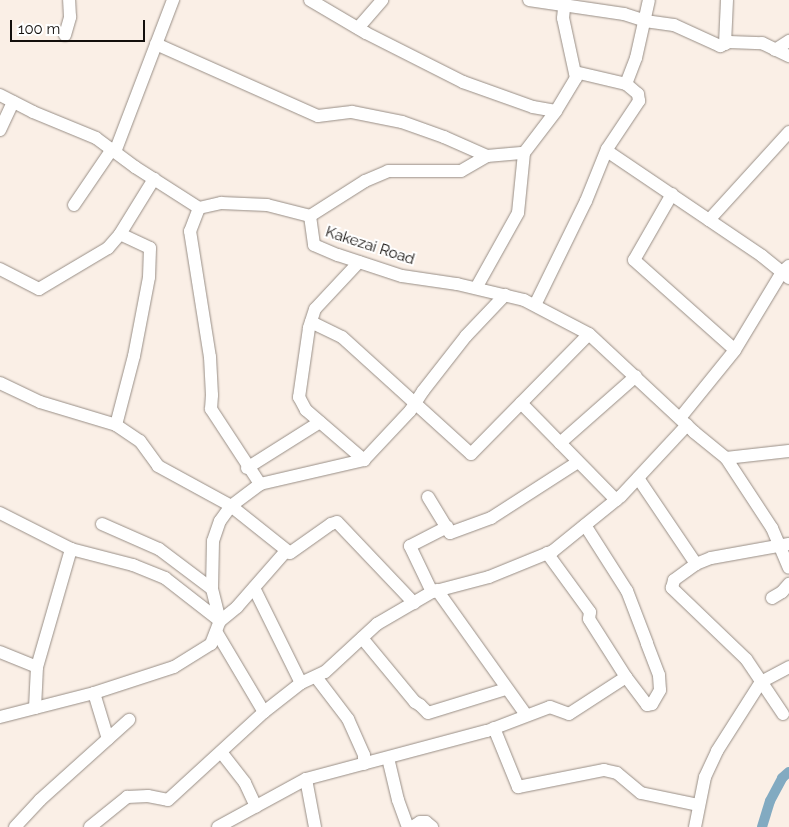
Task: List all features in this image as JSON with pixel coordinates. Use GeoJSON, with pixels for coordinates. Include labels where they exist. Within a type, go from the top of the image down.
{"type":"FeatureCollection","features":[{"type":"Feature","properties":{"kind":"street"},"geometry":{"type":"LineString","coordinates":[[65,35],[70,17],[69,0]]}},
{"type":"Feature","properties":{"kind":"street"},"geometry":{"type":"LineString","coordinates":[[74,205],[113,150],[174,0]]}},
{"type":"Feature","properties":{"kind":"street"},"geometry":{"type":"LineString","coordinates":[[310,0],[358,28],[478,88],[533,107],[556,111]]}},
{"type":"Feature","properties":{"kind":"street"},"geometry":{"type":"LineString","coordinates":[[358,28],[382,0]]}},
{"type":"Feature","properties":{"kind":"street"},"geometry":{"type":"LineString","coordinates":[[529,0],[564,3],[624,14],[645,21],[674,25],[720,46],[725,44],[762,43],[789,56]]}},
{"type":"Feature","properties":{"kind":"street"},"geometry":{"type":"LineString","coordinates":[[626,84],[636,58],[649,0]]}},
{"type":"Feature","properties":{"kind":"street"},"geometry":{"type":"LineString","coordinates":[[725,44],[727,0]]}},
{"type":"Feature","properties":{"kind":"street"},"geometry":{"type":"LineString","coordinates":[[476,288],[518,213],[524,153],[556,111],[576,78],[563,18],[564,3]]}},
{"type":"Feature","properties":{"kind":"street"},"geometry":{"type":"LineString","coordinates":[[775,50],[789,41]]}},
{"type":"Feature","properties":{"kind":"street"},"geometry":{"type":"LineString","coordinates":[[156,44],[318,116],[352,112],[402,122],[444,137],[487,156]]}},
{"type":"Feature","properties":{"kind":"street"},"geometry":{"type":"LineString","coordinates":[[535,305],[586,201],[606,151],[639,100],[638,94],[626,84],[575,72]]}},
{"type":"Feature","properties":{"kind":"street"},"geometry":{"type":"LineString","coordinates":[[0,95],[72,130],[96,138],[199,208],[190,231],[210,357],[211,409],[260,484]]}},
{"type":"Feature","properties":{"kind":"street"},"geometry":{"type":"LineString","coordinates":[[0,130],[12,102]]}},
{"type":"Feature","properties":{"kind":"street"},"geometry":{"type":"LineString","coordinates":[[709,220],[789,132]]}},
{"type":"Feature","properties":{"kind":"street"},"geometry":{"type":"LineString","coordinates":[[90,827],[127,797],[148,796],[168,800],[264,712],[301,683],[325,672],[377,624],[434,591],[489,577],[547,553],[616,500],[638,478],[684,422],[787,272],[606,151]]}},
{"type":"Feature","properties":{"kind":"street"},"geometry":{"type":"LineString","coordinates":[[310,216],[365,181],[388,171],[461,171],[487,156],[524,153]]}},
{"type":"Feature","properties":{"kind":"street"},"geometry":{"type":"LineString","coordinates":[[0,268],[39,289],[108,248],[120,234],[154,179]]}},
{"type":"Feature","properties":{"kind":"street"},"geometry":{"type":"LineString","coordinates":[[672,194],[634,260],[735,350]]}},
{"type":"Feature","properties":{"kind":"street","name":"Kakezai Road"},"geometry":{"type":"LineString","coordinates":[[199,208],[221,203],[267,205],[310,216],[314,245],[402,276],[476,288],[524,300],[589,334],[726,458],[784,544],[789,568]]}},
{"type":"Feature","properties":{"kind":"street"},"geometry":{"type":"LineString","coordinates":[[116,425],[134,356],[149,277],[150,248],[120,234]]}},
{"type":"Feature","properties":{"kind":"street"},"geometry":{"type":"LineString","coordinates":[[359,262],[314,309],[299,397],[306,410],[364,460]]}},
{"type":"Feature","properties":{"kind":"street"},"geometry":{"type":"LineString","coordinates":[[264,712],[219,627],[212,589],[213,541],[220,522],[231,506],[260,484],[364,460],[410,411],[466,336],[505,295]]}},
{"type":"Feature","properties":{"kind":"street"},"geometry":{"type":"LineString","coordinates":[[311,322],[342,337],[416,402],[471,454],[589,334]]}},
{"type":"Feature","properties":{"kind":"street"},"geometry":{"type":"LineString","coordinates":[[560,443],[636,376]]}},
{"type":"Feature","properties":{"kind":"street"},"geometry":{"type":"LineString","coordinates":[[0,383],[40,402],[116,425],[140,441],[158,466],[231,506],[290,553],[331,524],[337,522],[414,602]]}},
{"type":"Feature","properties":{"kind":"street"},"geometry":{"type":"LineString","coordinates":[[521,403],[616,500]]}},
{"type":"Feature","properties":{"kind":"street"},"geometry":{"type":"LineString","coordinates":[[248,468],[320,422]]}},
{"type":"Feature","properties":{"kind":"street"},"geometry":{"type":"LineString","coordinates":[[726,458],[789,451]]}},
{"type":"Feature","properties":{"kind":"street"},"geometry":{"type":"LineString","coordinates":[[428,497],[450,533],[491,518],[578,462]]}},
{"type":"Feature","properties":{"kind":"street"},"geometry":{"type":"LineString","coordinates":[[638,478],[696,564]]}},
{"type":"Feature","properties":{"kind":"street"},"geometry":{"type":"LineString","coordinates":[[0,513],[72,549],[133,565],[165,578],[219,627]]}},
{"type":"Feature","properties":{"kind":"street"},"geometry":{"type":"LineString","coordinates":[[102,524],[159,549],[212,589]]}},
{"type":"Feature","properties":{"kind":"street"},"geometry":{"type":"LineString","coordinates":[[547,553],[590,612],[589,619],[626,677],[646,705],[652,704],[660,690],[659,675],[627,591],[585,525]]}},
{"type":"Feature","properties":{"kind":"street"},"geometry":{"type":"LineString","coordinates":[[447,527],[410,546],[434,591],[526,715]]}},
{"type":"Feature","properties":{"kind":"street"},"geometry":{"type":"LineString","coordinates":[[784,544],[711,558],[696,564],[674,580],[672,588],[746,659],[784,714]]}},
{"type":"Feature","properties":{"kind":"street"},"geometry":{"type":"LineString","coordinates":[[35,708],[37,668],[72,549]]}},
{"type":"Feature","properties":{"kind":"street"},"geometry":{"type":"LineString","coordinates":[[0,717],[94,694],[174,667],[211,644],[219,627],[286,551]]}},
{"type":"Feature","properties":{"kind":"street"},"geometry":{"type":"LineString","coordinates":[[772,598],[782,592],[789,584]]}},
{"type":"Feature","properties":{"kind":"street"},"geometry":{"type":"LineString","coordinates":[[254,588],[301,683]]}},
{"type":"Feature","properties":{"kind":"street"},"geometry":{"type":"LineString","coordinates":[[362,638],[415,702],[428,713],[506,689]]}},
{"type":"Feature","properties":{"kind":"street"},"geometry":{"type":"LineString","coordinates":[[0,652],[37,668]]}},
{"type":"Feature","properties":{"kind":"street"},"geometry":{"type":"LineString","coordinates":[[695,827],[698,805],[706,777],[717,751],[761,682],[789,667]]}},
{"type":"Feature","properties":{"kind":"street"},"geometry":{"type":"LineString","coordinates":[[316,677],[348,719],[364,755],[364,764]]}},
{"type":"Feature","properties":{"kind":"street"},"geometry":{"type":"LineString","coordinates":[[218,827],[306,779],[494,728],[550,707],[570,714],[626,677]]}},
{"type":"Feature","properties":{"kind":"street"},"geometry":{"type":"LineString","coordinates":[[94,694],[108,739]]}},
{"type":"Feature","properties":{"kind":"street"},"geometry":{"type":"LineString","coordinates":[[15,827],[40,800],[129,720]]}},
{"type":"Feature","properties":{"kind":"street"},"geometry":{"type":"LineString","coordinates":[[494,728],[518,786],[604,770],[618,773],[642,793],[698,805]]}},
{"type":"Feature","properties":{"kind":"street"},"geometry":{"type":"LineString","coordinates":[[221,752],[245,783],[256,807]]}},
{"type":"Feature","properties":{"kind":"street"},"geometry":{"type":"LineString","coordinates":[[388,758],[398,800],[410,827],[420,822],[426,822],[432,827]]}},
{"type":"Feature","properties":{"kind":"street"},"geometry":{"type":"LineString","coordinates":[[306,779],[315,827]]}},
{"type":"Feature","properties":{"kind":"waterway"},"geometry":{"type":"LineString","coordinates":[[762,827],[770,801],[782,778],[789,772]]}}]}
